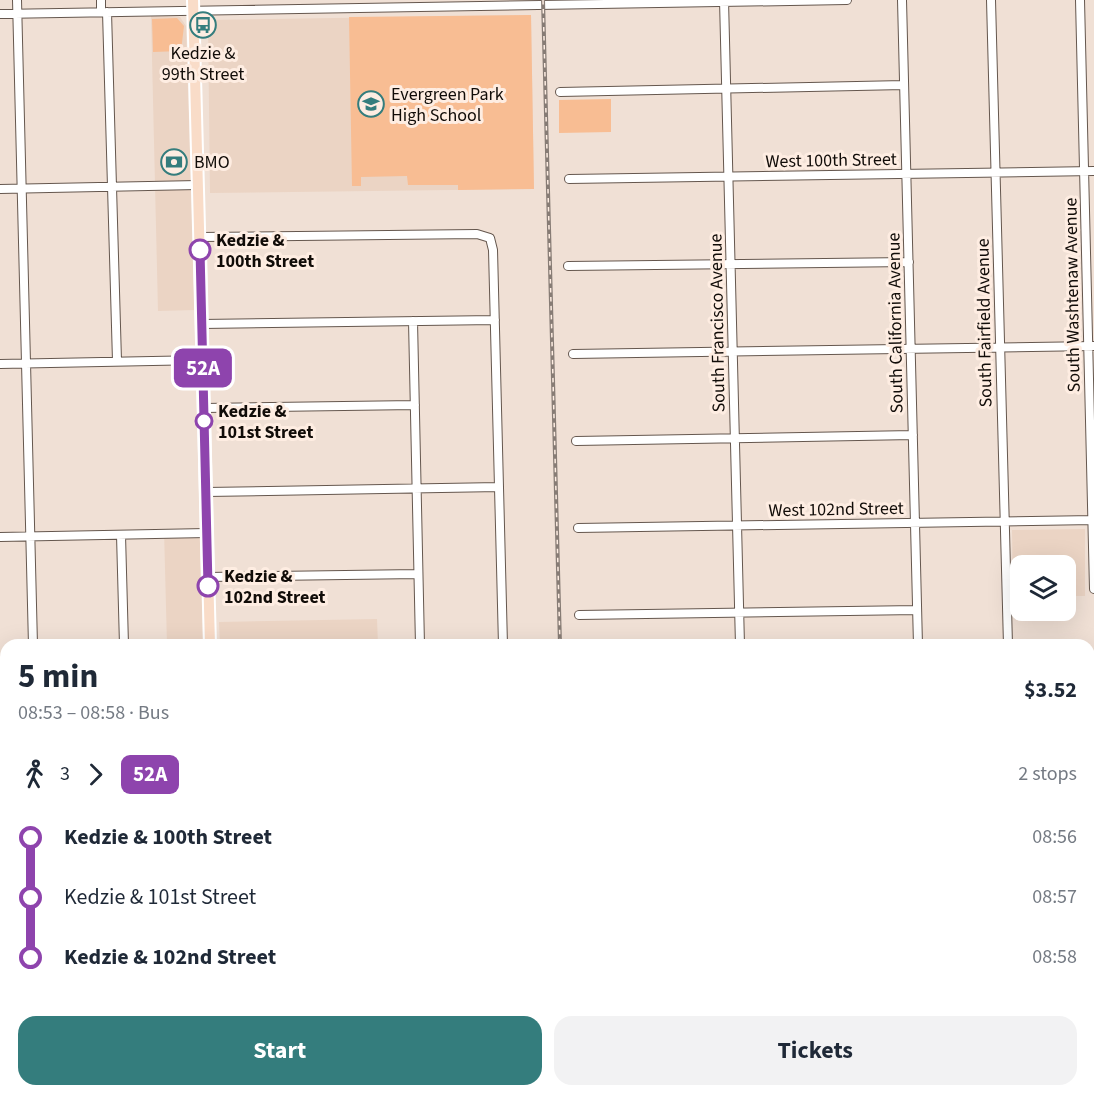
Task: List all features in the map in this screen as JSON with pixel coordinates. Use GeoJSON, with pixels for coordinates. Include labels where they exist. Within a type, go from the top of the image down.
{"type":"FeatureCollection","features":[{"type":"Feature","properties":{"kind":"main road"},"geometry":{"type":"LineString","coordinates":[[193,4],[210,639]]}},
{"type":"Feature","properties":{"kind":"street"},"geometry":{"type":"LineString","coordinates":[[17,0],[33,639]]}},
{"type":"Feature","properties":{"kind":"street"},"geometry":{"type":"LineString","coordinates":[[101,0],[104,12],[112,187],[117,361]]}},
{"type":"Feature","properties":{"kind":"street"},"geometry":{"type":"LineString","coordinates":[[0,14],[104,12],[193,4],[847,0]]}},
{"type":"Feature","properties":{"kind":"street","name":"South California Avenue"},"geometry":{"type":"LineString","coordinates":[[902,0],[918,639]]}},
{"type":"Feature","properties":{"kind":"street","name":"South Fairfield Avenue"},"geometry":{"type":"LineString","coordinates":[[991,0],[1008,639]]}},
{"type":"Feature","properties":{"kind":"street","name":"South Washtenaw Avenue"},"geometry":{"type":"LineString","coordinates":[[1080,0],[1091,346],[1094,589]]}},
{"type":"Feature","properties":{"kind":"street","name":"South Francisco Avenue"},"geometry":{"type":"LineString","coordinates":[[724,1],[740,639]]}},
{"type":"Feature","properties":{"kind":"street"},"geometry":{"type":"LineString","coordinates":[[560,92],[904,85]]}},
{"type":"Feature","properties":{"kind":"street","name":"West 100th Street"},"geometry":{"type":"LineString","coordinates":[[569,179],[1094,171]]}},
{"type":"Feature","properties":{"kind":"street"},"geometry":{"type":"LineString","coordinates":[[0,189],[198,185]]}},
{"type":"Feature","properties":{"kind":"street"},"geometry":{"type":"LineString","coordinates":[[199,237],[477,234],[490,238],[493,250],[503,639]]}},
{"type":"Feature","properties":{"kind":"street"},"geometry":{"type":"LineString","coordinates":[[568,266],[909,262]]}},
{"type":"Feature","properties":{"kind":"street"},"geometry":{"type":"LineString","coordinates":[[202,324],[495,320]]}},
{"type":"Feature","properties":{"kind":"street"},"geometry":{"type":"LineString","coordinates":[[413,321],[420,639]]}},
{"type":"Feature","properties":{"kind":"street"},"geometry":{"type":"LineString","coordinates":[[573,354],[1091,346]]}},
{"type":"Feature","properties":{"kind":"street"},"geometry":{"type":"LineString","coordinates":[[0,363],[202,360]]}},
{"type":"Feature","properties":{"kind":"street"},"geometry":{"type":"LineString","coordinates":[[204,408],[415,405]]}},
{"type":"Feature","properties":{"kind":"street"},"geometry":{"type":"LineString","coordinates":[[576,441],[913,435]]}},
{"type":"Feature","properties":{"kind":"street"},"geometry":{"type":"LineString","coordinates":[[206,492],[499,487]]}},
{"type":"Feature","properties":{"kind":"street","name":"West 102nd Street"},"geometry":{"type":"LineString","coordinates":[[578,528],[1093,520]]}},
{"type":"Feature","properties":{"kind":"street"},"geometry":{"type":"LineString","coordinates":[[0,537],[207,533]]}},
{"type":"Feature","properties":{"kind":"street"},"geometry":{"type":"LineString","coordinates":[[121,535],[124,639]]}},
{"type":"Feature","properties":{"kind":"street"},"geometry":{"type":"LineString","coordinates":[[208,577],[418,574]]}},
{"type":"Feature","properties":{"kind":"street"},"geometry":{"type":"LineString","coordinates":[[579,615],[917,610]]}},
{"type":"Feature","properties":{"kind":"shaded area"},"geometry":{"type":"Polygon","coordinates":[[[151,15],[180,17],[186,26],[195,310],[158,311],[151,15]]]}},
{"type":"Feature","properties":{"kind":"shaded area","name":"Evergreen Park High School"},"geometry":{"type":"Polygon","coordinates":[[[531,15],[534,189],[210,193],[208,20],[531,15]]]}},
{"type":"Feature","properties":{"kind":"shaded area"},"geometry":{"type":"Polygon","coordinates":[[[531,15],[534,189],[458,190],[458,185],[408,185],[407,176],[361,177],[361,186],[352,186],[349,17],[531,15]]]}},
{"type":"Feature","properties":{"kind":"shaded area"},"geometry":{"type":"Polygon","coordinates":[[[177,18],[184,26],[181,51],[153,52],[152,19],[177,18]]]}},
{"type":"Feature","properties":{"kind":"shaded area"},"geometry":{"type":"Polygon","coordinates":[[[611,99],[611,132],[559,133],[559,100],[611,99]]]}},
{"type":"Feature","properties":{"kind":"shaded area"},"geometry":{"type":"Polygon","coordinates":[[[200,528],[203,639],[167,639],[164,530],[200,528]]]}},
{"type":"Feature","properties":{"kind":"shaded area"},"geometry":{"type":"Polygon","coordinates":[[[1085,529],[1085,596],[1076,596],[1076,555],[1012,555],[1012,530],[1085,529]]]}},
{"type":"Feature","properties":{"kind":"shaded area"},"geometry":{"type":"Polygon","coordinates":[[[377,619],[378,639],[220,639],[219,622],[377,619]]]}},
{"type":"Feature","properties":{"kind":"railway"},"geometry":{"type":"LineString","coordinates":[[543,0],[560,639]]}},
{"type":"Feature","properties":{"kind":"bus line","name":"52A"},"geometry":{"type":"LineString","coordinates":[[200,250],[208,586]]}},
{"type":"Feature","properties":{"kind":"place","name":"Kedzie & 99th Street"},"geometry":{"type":"Point","coordinates":[203,25]}},
{"type":"Feature","properties":{"kind":"place","name":"Evergreen Park High School"},"geometry":{"type":"Point","coordinates":[371,104]}},
{"type":"Feature","properties":{"kind":"place","name":"BMO"},"geometry":{"type":"Point","coordinates":[174,162]}},
{"type":"Feature","properties":{"kind":"place","name":"Kedzie & 100th Street"},"geometry":{"type":"Point","coordinates":[200,250]}},
{"type":"Feature","properties":{"kind":"place","name":"Kedzie & 101st Street"},"geometry":{"type":"Point","coordinates":[204,421]}},
{"type":"Feature","properties":{"kind":"place","name":"Kedzie & 102nd Street"},"geometry":{"type":"Point","coordinates":[208,586]}}]}
